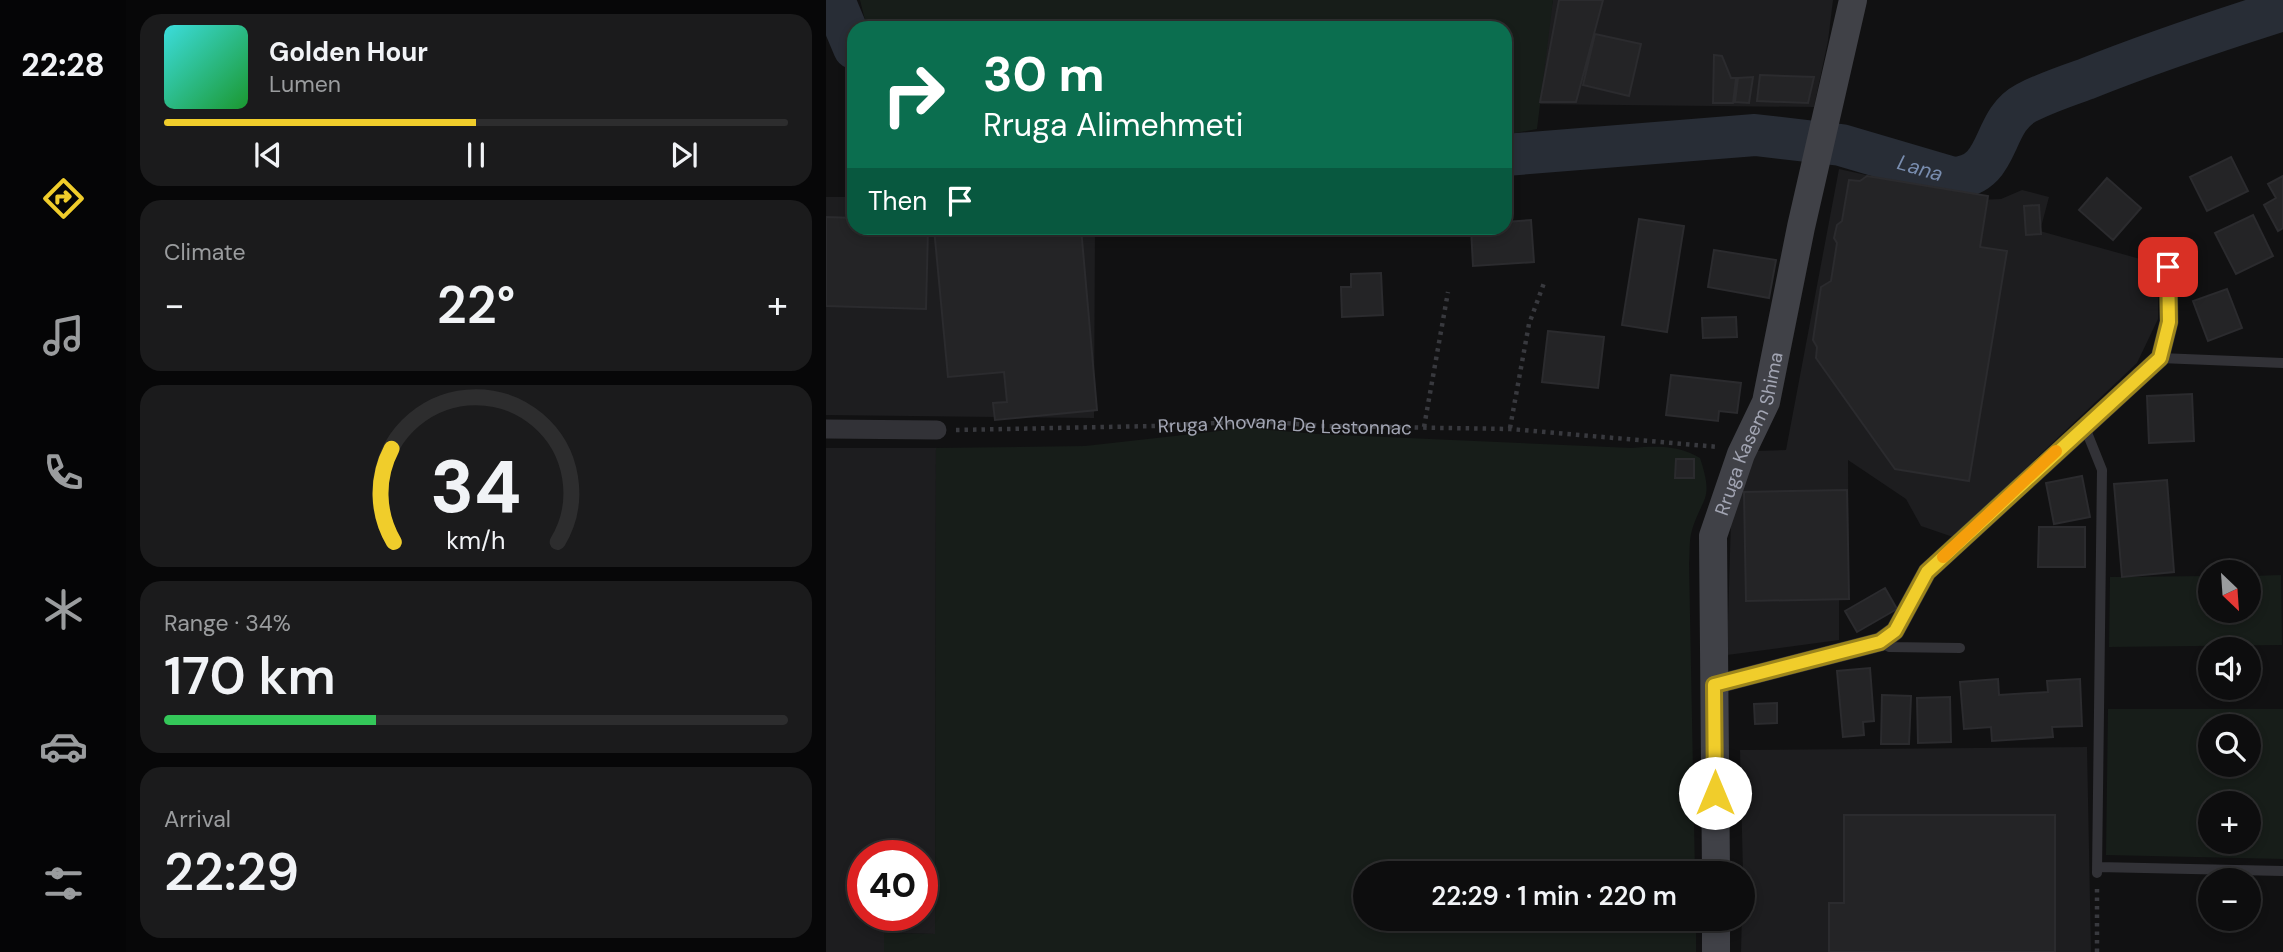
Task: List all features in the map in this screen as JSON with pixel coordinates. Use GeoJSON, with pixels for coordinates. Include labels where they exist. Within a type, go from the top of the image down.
{"type":"FeatureCollection","features":[{"type":"Feature","properties":{"kind":"street","name":"Rruga Kasem Shima"},"geometry":{"type":"LineString","coordinates":[[1716,861],[1713,536],[1741,454],[1766,402],[1801,227],[1853,0]]}},
{"type":"Feature","properties":{"kind":"street"},"geometry":{"type":"LineString","coordinates":[[1714,685],[1880,642],[1895,631],[1927,572],[2083,425],[2160,358],[2169,322],[2168,267]]}},
{"type":"Feature","properties":{"kind":"street"},"geometry":{"type":"LineString","coordinates":[[826,429],[937,430]]}},
{"type":"Feature","properties":{"kind":"street"},"geometry":{"type":"LineString","coordinates":[[1716,931],[1716,952]]}},
{"type":"Feature","properties":{"kind":"lane"},"geometry":{"type":"LineString","coordinates":[[2160,358],[2283,363]]}},
{"type":"Feature","properties":{"kind":"lane"},"geometry":{"type":"LineString","coordinates":[[2083,425],[2102,470],[2098,870],[2283,871]]}},
{"type":"Feature","properties":{"kind":"lane"},"geometry":{"type":"LineString","coordinates":[[1880,642],[1889,647],[1960,648]]}},
{"type":"Feature","properties":{"kind":"path"},"geometry":{"type":"LineString","coordinates":[[1510,429],[1528,324],[1544,283]]}},
{"type":"Feature","properties":{"kind":"path"},"geometry":{"type":"LineString","coordinates":[[1424,427],[1448,292]]}},
{"type":"Feature","properties":{"kind":"path","name":"Rruga Xhovana De Lestonnac"},"geometry":{"type":"LineString","coordinates":[[937,430],[1259,421],[1321,426],[1510,429],[1707,443],[1741,454]]}},
{"type":"Feature","properties":{"kind":"path"},"geometry":{"type":"LineString","coordinates":[[2097,952],[2098,870]]}},
{"type":"Feature","properties":{"kind":"shaded area"},"geometry":{"type":"Polygon","coordinates":[[[860,0],[1553,0],[1537,129],[1512,134],[1512,21],[865,21],[860,0]]]}},
{"type":"Feature","properties":{"kind":"shaded area"},"geometry":{"type":"Polygon","coordinates":[[[1553,0],[1833,0],[1828,41],[1814,107],[1533,104],[1553,0]]]}},
{"type":"Feature","properties":{"kind":"shaded area"},"geometry":{"type":"Polygon","coordinates":[[[1839,169],[1979,200],[2001,199],[2022,190],[2049,197],[2040,231],[2151,262],[2158,273],[2158,319],[2137,363],[1953,537],[1921,526],[1906,499],[1848,460],[1849,599],[1839,599],[1839,640],[1727,655],[1731,519],[1756,451],[1786,450],[1839,169]]]}},
{"type":"Feature","properties":{"kind":"shaded area"},"geometry":{"type":"Polygon","coordinates":[[[826,197],[847,197],[847,235],[1095,235],[1094,418],[826,415],[826,197]]]}},
{"type":"Feature","properties":{"kind":"shaded area"},"geometry":{"type":"Polygon","coordinates":[[[1246,428],[1317,434],[1632,448],[1667,447],[1700,458],[1706,492],[1691,534],[1689,563],[1695,861],[1353,861],[1353,931],[1696,931],[1696,952],[884,952],[884,933],[935,934],[935,931],[938,931],[938,840],[935,840],[936,448],[1085,446],[1246,428]]]}},
{"type":"Feature","properties":{"kind":"shaded area"},"geometry":{"type":"Polygon","coordinates":[[[826,448],[936,448],[935,840],[847,840],[847,931],[935,931],[935,934],[884,933],[884,952],[826,952],[826,448]]]}},
{"type":"Feature","properties":{"kind":"shaded area"},"geometry":{"type":"Polygon","coordinates":[[[2281,575],[2282,645],[2261,645],[2261,637],[2198,637],[2198,646],[2109,647],[2110,577],[2198,576],[2198,623],[2261,623],[2261,576],[2281,575]]]}},
{"type":"Feature","properties":{"kind":"shaded area"},"geometry":{"type":"Polygon","coordinates":[[[2108,709],[2283,709],[2283,859],[2106,855],[2108,709]]]}},
{"type":"Feature","properties":{"kind":"shaded area"},"geometry":{"type":"Polygon","coordinates":[[[2087,747],[2091,952],[1741,952],[1742,931],[1755,931],[1755,861],[1743,861],[1740,750],[2087,747]]]}},
{"type":"Feature","properties":{"kind":"building"},"geometry":{"type":"Polygon","coordinates":[[[1559,0],[1603,0],[1576,102],[1540,102],[1559,0]]]}},
{"type":"Feature","properties":{"kind":"building"},"geometry":{"type":"Polygon","coordinates":[[[1595,34],[1641,44],[1629,96],[1583,85],[1595,34]]]}},
{"type":"Feature","properties":{"kind":"building"},"geometry":{"type":"Polygon","coordinates":[[[1714,55],[1722,56],[1731,78],[1736,78],[1733,103],[1713,103],[1714,55]]]}},
{"type":"Feature","properties":{"kind":"building"},"geometry":{"type":"Polygon","coordinates":[[[1760,75],[1814,77],[1808,103],[1757,101],[1760,75]]]}},
{"type":"Feature","properties":{"kind":"building"},"geometry":{"type":"Polygon","coordinates":[[[1753,77],[1749,103],[1735,102],[1738,78],[1753,77]]]}},
{"type":"Feature","properties":{"kind":"building"},"geometry":{"type":"Polygon","coordinates":[[[2231,157],[2248,191],[2207,211],[2190,177],[2231,157]]]}},
{"type":"Feature","properties":{"kind":"building"},"geometry":{"type":"Polygon","coordinates":[[[1867,176],[1988,196],[1980,247],[2007,251],[1969,481],[1895,469],[1816,358],[1817,347],[1813,340],[1821,287],[1831,281],[1837,243],[1834,238],[1837,225],[1842,221],[1849,180],[1860,181],[1867,176]]]}},
{"type":"Feature","properties":{"kind":"building"},"geometry":{"type":"Polygon","coordinates":[[[2283,176],[2283,228],[2278,231],[2264,205],[2276,198],[2268,184],[2283,176]]]}},
{"type":"Feature","properties":{"kind":"building"},"geometry":{"type":"Polygon","coordinates":[[[2107,178],[2141,208],[2113,240],[2079,210],[2107,178]]]}},
{"type":"Feature","properties":{"kind":"building"},"geometry":{"type":"Polygon","coordinates":[[[2039,205],[2041,234],[2026,235],[2024,206],[2039,205]]]}},
{"type":"Feature","properties":{"kind":"building"},"geometry":{"type":"Polygon","coordinates":[[[2253,215],[2273,256],[2236,274],[2215,233],[2253,215]]]}},
{"type":"Feature","properties":{"kind":"building"},"geometry":{"type":"Polygon","coordinates":[[[826,217],[847,218],[847,235],[928,235],[926,309],[826,306],[826,217]]]}},
{"type":"Feature","properties":{"kind":"building"},"geometry":{"type":"Polygon","coordinates":[[[1639,219],[1684,226],[1667,332],[1622,325],[1639,219]]]}},
{"type":"Feature","properties":{"kind":"building"},"geometry":{"type":"Polygon","coordinates":[[[1531,220],[1534,262],[1473,266],[1471,235],[1512,235],[1512,221],[1531,220]]]}},
{"type":"Feature","properties":{"kind":"building"},"geometry":{"type":"Polygon","coordinates":[[[935,235],[1082,235],[1097,410],[995,420],[993,403],[1007,402],[1004,372],[948,377],[935,235]]]}},
{"type":"Feature","properties":{"kind":"building"},"geometry":{"type":"Polygon","coordinates":[[[1714,250],[1776,260],[1769,298],[1708,287],[1714,250]]]}},
{"type":"Feature","properties":{"kind":"building"},"geometry":{"type":"Polygon","coordinates":[[[1381,273],[1383,315],[1342,317],[1341,287],[1351,287],[1351,274],[1381,273]]]}},
{"type":"Feature","properties":{"kind":"building"},"geometry":{"type":"Polygon","coordinates":[[[2227,289],[2242,328],[2208,341],[2193,301],[2227,289]]]}},
{"type":"Feature","properties":{"kind":"building"},"geometry":{"type":"Polygon","coordinates":[[[1736,317],[1737,337],[1703,338],[1702,318],[1736,317]]]}},
{"type":"Feature","properties":{"kind":"building"},"geometry":{"type":"Polygon","coordinates":[[[1548,331],[1604,337],[1598,388],[1542,382],[1548,331]]]}},
{"type":"Feature","properties":{"kind":"building"},"geometry":{"type":"Polygon","coordinates":[[[1671,375],[1741,383],[1737,413],[1719,411],[1718,421],[1666,415],[1671,375]]]}},
{"type":"Feature","properties":{"kind":"building"},"geometry":{"type":"Polygon","coordinates":[[[2192,394],[2194,441],[2149,443],[2147,396],[2192,394]]]}},
{"type":"Feature","properties":{"kind":"building"},"geometry":{"type":"Polygon","coordinates":[[[1676,459],[1694,459],[1694,478],[1675,478],[1676,459]]]}},
{"type":"Feature","properties":{"kind":"building"},"geometry":{"type":"Polygon","coordinates":[[[2082,476],[2090,517],[2054,524],[2046,483],[2082,476]]]}},
{"type":"Feature","properties":{"kind":"building"},"geometry":{"type":"Polygon","coordinates":[[[2167,480],[2174,572],[2122,577],[2114,484],[2167,480]]]}},
{"type":"Feature","properties":{"kind":"building"},"geometry":{"type":"Polygon","coordinates":[[[1847,490],[1849,599],[1746,601],[1744,492],[1847,490]]]}},
{"type":"Feature","properties":{"kind":"building"},"geometry":{"type":"Polygon","coordinates":[[[2039,527],[2085,527],[2085,567],[2038,567],[2039,527]]]}},
{"type":"Feature","properties":{"kind":"building"},"geometry":{"type":"Polygon","coordinates":[[[1885,588],[1897,609],[1857,632],[1845,611],[1885,588]]]}},
{"type":"Feature","properties":{"kind":"building"},"geometry":{"type":"Polygon","coordinates":[[[1870,668],[1874,721],[1863,722],[1864,735],[1843,737],[1837,671],[1870,668]]]}},
{"type":"Feature","properties":{"kind":"building"},"geometry":{"type":"Polygon","coordinates":[[[1998,679],[1999,695],[2048,692],[2047,681],[2080,679],[2082,726],[2052,727],[2053,737],[1992,741],[1991,727],[1964,729],[1960,682],[1998,679]]]}},
{"type":"Feature","properties":{"kind":"building"},"geometry":{"type":"Polygon","coordinates":[[[1882,695],[1911,696],[1909,744],[1881,744],[1882,695]]]}},
{"type":"Feature","properties":{"kind":"building"},"geometry":{"type":"Polygon","coordinates":[[[1950,697],[1951,742],[1918,743],[1917,698],[1950,697]]]}},
{"type":"Feature","properties":{"kind":"building"},"geometry":{"type":"Polygon","coordinates":[[[1777,703],[1777,723],[1755,724],[1754,704],[1777,703]]]}},
{"type":"Feature","properties":{"kind":"building"},"geometry":{"type":"Polygon","coordinates":[[[1844,815],[2055,815],[2055,952],[1829,952],[1829,903],[1844,903],[1844,815]]]}},
{"type":"Feature","properties":{"kind":"waterway","name":"Lana"},"geometry":{"type":"LineString","coordinates":[[834,0],[847,31]]}},
{"type":"Feature","properties":{"kind":"waterway","name":"Lana"},"geometry":{"type":"LineString","coordinates":[[1512,154],[1755,135],[1841,145],[1953,178],[1969,175],[1980,168],[2006,122],[2026,103],[2159,51],[2283,10]]}},
{"type":"Feature","properties":{"kind":"slow traffic"},"geometry":{"type":"LineString","coordinates":[[1943,557],[2056,451]]}},
{"type":"Feature","properties":{"kind":"route"},"geometry":{"type":"LineString","coordinates":[[1715,793],[1714,685],[1880,642],[1895,631],[1927,572],[2083,425],[2160,358],[2169,322],[2168,267]]}}]}
